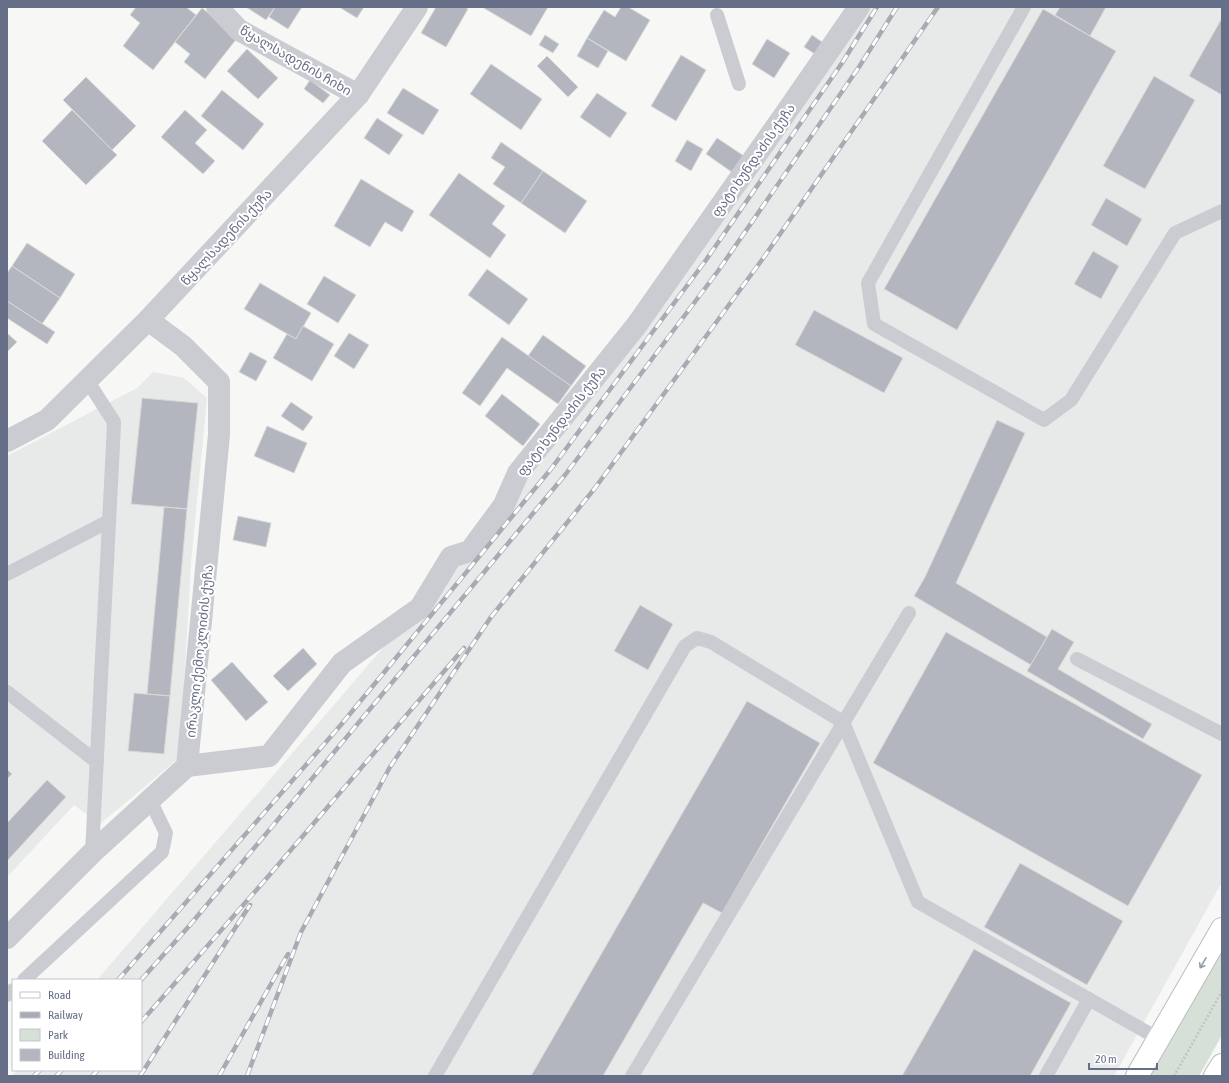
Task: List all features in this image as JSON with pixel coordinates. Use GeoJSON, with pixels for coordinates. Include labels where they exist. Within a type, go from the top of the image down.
{"type":"FeatureCollection","features":[{"type":"Feature","properties":{"kind":"main road"},"geometry":{"type":"LineString","coordinates":[[1137,1076],[1222,929]]}},
{"type":"Feature","properties":{"kind":"main road"},"geometry":{"type":"LineString","coordinates":[[1216,1076],[1222,1065]]}},
{"type":"Feature","properties":{"kind":"street","name":"წყალსადენის ჩიხი"},"geometry":{"type":"LineString","coordinates":[[217,7],[240,30],[358,95]]}},
{"type":"Feature","properties":{"kind":"street","name":"წყალსადენის ქუჩა"},"geometry":{"type":"LineString","coordinates":[[7,441],[47,420],[148,320],[358,95],[418,7]]}},
{"type":"Feature","properties":{"kind":"street","name":"ფატი ხუნდაძის ქუჩა"},"geometry":{"type":"LineString","coordinates":[[188,766],[269,756],[342,663],[420,608],[451,557],[470,550],[504,505],[518,473],[636,326],[790,108],[859,7]]}},
{"type":"Feature","properties":{"kind":"street","name":"ირაკლი ქემოკლიძის ქუჩა"},"geometry":{"type":"LineString","coordinates":[[148,320],[183,346],[219,382],[219,435],[188,766]]}},
{"type":"Feature","properties":{"kind":"street"},"geometry":{"type":"LineString","coordinates":[[7,938],[92,853],[188,766]]}},
{"type":"Feature","properties":{"kind":"lane"},"geometry":{"type":"LineString","coordinates":[[1024,7],[868,283],[874,324],[1044,420],[1071,400],[1176,233],[1222,211]]}},
{"type":"Feature","properties":{"kind":"lane"},"geometry":{"type":"LineString","coordinates":[[717,15],[739,84]]}},
{"type":"Feature","properties":{"kind":"lane"},"geometry":{"type":"LineString","coordinates":[[87,380],[114,422],[92,853]]}},
{"type":"Feature","properties":{"kind":"lane"},"geometry":{"type":"LineString","coordinates":[[7,574],[110,520]]}},
{"type":"Feature","properties":{"kind":"lane"},"geometry":{"type":"LineString","coordinates":[[632,1076],[909,614]]}},
{"type":"Feature","properties":{"kind":"lane"},"geometry":{"type":"LineString","coordinates":[[435,1076],[685,646],[697,638],[711,642],[843,722],[918,902],[1159,1039]]}},
{"type":"Feature","properties":{"kind":"lane"},"geometry":{"type":"LineString","coordinates":[[1077,659],[1222,734]]}},
{"type":"Feature","properties":{"kind":"lane"},"geometry":{"type":"LineString","coordinates":[[7,692],[97,762]]}},
{"type":"Feature","properties":{"kind":"lane"},"geometry":{"type":"LineString","coordinates":[[25,979],[162,852],[166,833],[150,800]]}},
{"type":"Feature","properties":{"kind":"lane"},"geometry":{"type":"LineString","coordinates":[[1046,1076],[1089,999]]}},
{"type":"Feature","properties":{"kind":"path"},"geometry":{"type":"LineString","coordinates":[[1174,1076],[1222,991]]}},
{"type":"Feature","properties":{"kind":"shaded area"},"geometry":{"type":"Polygon","coordinates":[[[857,7],[1222,7],[1222,882],[1114,1076],[12,1076],[16,1071],[142,1071],[142,979],[98,979],[419,606],[857,7]]]}},
{"type":"Feature","properties":{"kind":"shaded area"},"geometry":{"type":"Polygon","coordinates":[[[153,372],[184,378],[207,398],[191,563],[180,757],[100,824],[74,805],[7,877],[7,456],[137,388],[153,372]]]}},
{"type":"Feature","properties":{"kind":"green space"},"geometry":{"type":"Polygon","coordinates":[[[1222,949],[1222,1035],[1199,1076],[1150,1076],[1222,949]]]}},
{"type":"Feature","properties":{"kind":"building"},"geometry":{"type":"Polygon","coordinates":[[[136,7],[186,7],[196,15],[153,70],[123,46],[140,23],[130,15],[136,7]]]}},
{"type":"Feature","properties":{"kind":"building"},"geometry":{"type":"Polygon","coordinates":[[[246,7],[275,7],[266,20],[246,7]]]}},
{"type":"Feature","properties":{"kind":"building"},"geometry":{"type":"Polygon","coordinates":[[[275,7],[302,7],[288,29],[269,17],[275,7]]]}},
{"type":"Feature","properties":{"kind":"building"},"geometry":{"type":"Polygon","coordinates":[[[339,7],[364,7],[357,18],[339,7]]]}},
{"type":"Feature","properties":{"kind":"building"},"geometry":{"type":"Polygon","coordinates":[[[436,7],[465,7],[468,9],[446,47],[421,33],[436,7]]]}},
{"type":"Feature","properties":{"kind":"building"},"geometry":{"type":"Polygon","coordinates":[[[482,7],[548,7],[531,36],[482,7]]]}},
{"type":"Feature","properties":{"kind":"building"},"geometry":{"type":"Polygon","coordinates":[[[621,7],[628,7],[650,20],[626,61],[587,38],[604,10],[615,17],[621,7]]]}},
{"type":"Feature","properties":{"kind":"building"},"geometry":{"type":"Polygon","coordinates":[[[1060,7],[1106,7],[1090,36],[1055,15],[1060,7]]]}},
{"type":"Feature","properties":{"kind":"building"},"geometry":{"type":"Polygon","coordinates":[[[202,8],[238,37],[205,79],[184,62],[190,54],[175,42],[202,8]]]}},
{"type":"Feature","properties":{"kind":"building"},"geometry":{"type":"Polygon","coordinates":[[[1043,9],[1116,51],[957,330],[884,289],[1043,9]]]}},
{"type":"Feature","properties":{"kind":"building"},"geometry":{"type":"Polygon","coordinates":[[[1222,18],[1222,95],[1189,76],[1222,18]]]}},
{"type":"Feature","properties":{"kind":"building"},"geometry":{"type":"Polygon","coordinates":[[[545,35],[559,44],[553,53],[539,45],[545,35]]]}},
{"type":"Feature","properties":{"kind":"building"},"geometry":{"type":"Polygon","coordinates":[[[812,35],[825,44],[818,56],[804,47],[812,35]]]}},
{"type":"Feature","properties":{"kind":"building"},"geometry":{"type":"Polygon","coordinates":[[[587,38],[608,51],[598,68],[577,56],[587,38]]]}},
{"type":"Feature","properties":{"kind":"building"},"geometry":{"type":"Polygon","coordinates":[[[767,39],[790,53],[774,78],[752,64],[767,39]]]}},
{"type":"Feature","properties":{"kind":"building"},"geometry":{"type":"Polygon","coordinates":[[[247,49],[278,78],[258,99],[227,71],[247,49]]]}},
{"type":"Feature","properties":{"kind":"building"},"geometry":{"type":"Polygon","coordinates":[[[681,55],[706,70],[676,121],[651,106],[681,55]]]}},
{"type":"Feature","properties":{"kind":"building"},"geometry":{"type":"Polygon","coordinates":[[[547,56],[578,87],[568,97],[537,66],[547,56]]]}},
{"type":"Feature","properties":{"kind":"building"},"geometry":{"type":"Polygon","coordinates":[[[491,64],[542,99],[521,130],[470,94],[491,64]]]}},
{"type":"Feature","properties":{"kind":"building"},"geometry":{"type":"Polygon","coordinates":[[[1154,76],[1195,100],[1145,189],[1103,166],[1154,76]]]}},
{"type":"Feature","properties":{"kind":"building"},"geometry":{"type":"Polygon","coordinates":[[[86,77],[136,126],[112,150],[63,100],[86,77]]]}},
{"type":"Feature","properties":{"kind":"building"},"geometry":{"type":"Polygon","coordinates":[[[310,80],[330,95],[323,103],[304,89],[310,80]]]}},
{"type":"Feature","properties":{"kind":"building"},"geometry":{"type":"Polygon","coordinates":[[[403,88],[439,110],[423,135],[387,113],[403,88]]]}},
{"type":"Feature","properties":{"kind":"building"},"geometry":{"type":"Polygon","coordinates":[[[222,90],[264,124],[243,150],[201,116],[222,90]]]}},
{"type":"Feature","properties":{"kind":"building"},"geometry":{"type":"Polygon","coordinates":[[[597,93],[627,113],[610,138],[580,117],[597,93]]]}},
{"type":"Feature","properties":{"kind":"building"},"geometry":{"type":"Polygon","coordinates":[[[72,110],[117,155],[86,185],[42,141],[72,110]]]}},
{"type":"Feature","properties":{"kind":"building"},"geometry":{"type":"Polygon","coordinates":[[[185,110],[207,130],[195,143],[215,161],[203,174],[161,137],[185,110]]]}},
{"type":"Feature","properties":{"kind":"building"},"geometry":{"type":"Polygon","coordinates":[[[377,118],[403,135],[389,155],[364,138],[377,118]]]}},
{"type":"Feature","properties":{"kind":"building"},"geometry":{"type":"Polygon","coordinates":[[[717,138],[747,158],[736,175],[706,154],[717,138]]]}},
{"type":"Feature","properties":{"kind":"building"},"geometry":{"type":"Polygon","coordinates":[[[687,140],[703,149],[691,171],[675,161],[687,140]]]}},
{"type":"Feature","properties":{"kind":"building"},"geometry":{"type":"Polygon","coordinates":[[[501,142],[543,171],[521,203],[493,184],[505,167],[491,158],[501,142]]]}},
{"type":"Feature","properties":{"kind":"building"},"geometry":{"type":"Polygon","coordinates":[[[543,171],[587,201],[565,233],[521,203],[543,171]]]}},
{"type":"Feature","properties":{"kind":"building"},"geometry":{"type":"Polygon","coordinates":[[[459,173],[505,206],[492,224],[506,235],[490,258],[429,215],[459,173]]]}},
{"type":"Feature","properties":{"kind":"building"},"geometry":{"type":"Polygon","coordinates":[[[361,179],[414,211],[402,232],[385,222],[370,247],[334,226],[361,179]]]}},
{"type":"Feature","properties":{"kind":"building"},"geometry":{"type":"Polygon","coordinates":[[[1106,198],[1142,219],[1127,246],[1091,225],[1106,198]]]}},
{"type":"Feature","properties":{"kind":"building"},"geometry":{"type":"Polygon","coordinates":[[[27,243],[75,274],[60,298],[12,266],[27,243]]]}},
{"type":"Feature","properties":{"kind":"building"},"geometry":{"type":"Polygon","coordinates":[[[1093,251],[1119,266],[1101,299],[1074,284],[1093,251]]]}},
{"type":"Feature","properties":{"kind":"building"},"geometry":{"type":"Polygon","coordinates":[[[12,266],[60,298],[42,324],[7,301],[7,273],[12,266]]]}},
{"type":"Feature","properties":{"kind":"building"},"geometry":{"type":"Polygon","coordinates":[[[487,269],[528,299],[509,325],[468,295],[487,269]]]}},
{"type":"Feature","properties":{"kind":"building"},"geometry":{"type":"Polygon","coordinates":[[[324,276],[356,295],[338,323],[307,304],[324,276]]]}},
{"type":"Feature","properties":{"kind":"building"},"geometry":{"type":"Polygon","coordinates":[[[260,283],[311,313],[296,339],[244,309],[260,283]]]}},
{"type":"Feature","properties":{"kind":"building"},"geometry":{"type":"Polygon","coordinates":[[[7,301],[55,332],[47,344],[7,318],[7,301]]]}},
{"type":"Feature","properties":{"kind":"building"},"geometry":{"type":"Polygon","coordinates":[[[814,310],[903,358],[884,393],[795,345],[814,310]]]}},
{"type":"Feature","properties":{"kind":"building"},"geometry":{"type":"Polygon","coordinates":[[[303,326],[334,344],[312,381],[273,358],[287,334],[296,339],[303,326]]]}},
{"type":"Feature","properties":{"kind":"building"},"geometry":{"type":"Polygon","coordinates":[[[7,333],[17,342],[7,352],[7,333]]]}},
{"type":"Feature","properties":{"kind":"building"},"geometry":{"type":"Polygon","coordinates":[[[349,333],[369,345],[354,369],[334,356],[349,333]]]}},
{"type":"Feature","properties":{"kind":"building"},"geometry":{"type":"Polygon","coordinates":[[[543,335],[586,366],[571,386],[528,356],[543,335]]]}},
{"type":"Feature","properties":{"kind":"building"},"geometry":{"type":"Polygon","coordinates":[[[502,337],[571,386],[558,404],[507,368],[480,406],[462,393],[502,337]]]}},
{"type":"Feature","properties":{"kind":"building"},"geometry":{"type":"Polygon","coordinates":[[[250,352],[267,361],[256,381],[239,372],[250,352]]]}},
{"type":"Feature","properties":{"kind":"building"},"geometry":{"type":"Polygon","coordinates":[[[502,394],[540,424],[523,446],[485,416],[502,394]]]}},
{"type":"Feature","properties":{"kind":"building"},"geometry":{"type":"Polygon","coordinates":[[[142,398],[198,403],[187,509],[131,504],[142,398]]]}},
{"type":"Feature","properties":{"kind":"building"},"geometry":{"type":"Polygon","coordinates":[[[291,402],[313,417],[303,431],[281,416],[291,402]]]}},
{"type":"Feature","properties":{"kind":"building"},"geometry":{"type":"Polygon","coordinates":[[[997,420],[1025,433],[956,583],[1047,637],[1031,665],[914,596],[925,577],[997,420]]]}},
{"type":"Feature","properties":{"kind":"building"},"geometry":{"type":"Polygon","coordinates":[[[267,426],[307,443],[294,473],[254,456],[267,426]]]}},
{"type":"Feature","properties":{"kind":"building"},"geometry":{"type":"Polygon","coordinates":[[[164,507],[187,509],[170,696],[147,694],[164,507]]]}},
{"type":"Feature","properties":{"kind":"building"},"geometry":{"type":"Polygon","coordinates":[[[238,516],[271,523],[266,547],[233,540],[238,516]]]}},
{"type":"Feature","properties":{"kind":"building"},"geometry":{"type":"Polygon","coordinates":[[[640,605],[673,624],[648,670],[614,651],[640,605]]]}},
{"type":"Feature","properties":{"kind":"building"},"geometry":{"type":"Polygon","coordinates":[[[1052,629],[1074,642],[1058,669],[1152,724],[1143,739],[1027,671],[1052,629]]]}},
{"type":"Feature","properties":{"kind":"building"},"geometry":{"type":"Polygon","coordinates":[[[946,632],[1202,775],[1128,906],[873,763],[946,632]]]}},
{"type":"Feature","properties":{"kind":"building"},"geometry":{"type":"Polygon","coordinates":[[[303,648],[317,664],[288,691],[273,676],[303,648]]]}},
{"type":"Feature","properties":{"kind":"building"},"geometry":{"type":"Polygon","coordinates":[[[232,662],[268,702],[246,721],[211,680],[232,662]]]}},
{"type":"Feature","properties":{"kind":"building"},"geometry":{"type":"Polygon","coordinates":[[[134,693],[170,696],[164,754],[128,751],[134,693]]]}},
{"type":"Feature","properties":{"kind":"building"},"geometry":{"type":"Polygon","coordinates":[[[747,701],[820,743],[722,913],[703,903],[603,1076],[531,1076],[747,701]]]}},
{"type":"Feature","properties":{"kind":"building"},"geometry":{"type":"Polygon","coordinates":[[[7,769],[12,774],[7,779],[7,769]]]}},
{"type":"Feature","properties":{"kind":"building"},"geometry":{"type":"Polygon","coordinates":[[[47,780],[66,797],[7,861],[7,823],[47,780]]]}},
{"type":"Feature","properties":{"kind":"building"},"geometry":{"type":"Polygon","coordinates":[[[1020,863],[1123,921],[1087,985],[984,927],[1020,863]]]}},
{"type":"Feature","properties":{"kind":"building"},"geometry":{"type":"Polygon","coordinates":[[[974,949],[1071,1003],[1030,1076],[902,1076],[974,949]]]}},
{"type":"Feature","properties":{"kind":"railway"},"geometry":{"type":"LineString","coordinates":[[119,979],[340,726],[551,469],[706,260],[842,63],[877,7]]}},
{"type":"Feature","properties":{"kind":"railway"},"geometry":{"type":"LineString","coordinates":[[142,979],[190,925],[565,475],[718,271],[859,67],[897,7]]}},
{"type":"Feature","properties":{"kind":"railway"},"geometry":{"type":"LineString","coordinates":[[247,1076],[301,932],[390,767],[491,617],[595,488],[764,257],[938,7]]}},
{"type":"Feature","properties":{"kind":"railway"},"geometry":{"type":"LineString","coordinates":[[142,1021],[464,648]]}},
{"type":"Feature","properties":{"kind":"railway"},"geometry":{"type":"LineString","coordinates":[[140,1076],[250,905]]}},
{"type":"Feature","properties":{"kind":"railway"},"geometry":{"type":"LineString","coordinates":[[219,1076],[288,954]]}},
{"type":"Feature","properties":{"kind":"railway"},"geometry":{"type":"LineString","coordinates":[[34,1076],[39,1071]]}},
{"type":"Feature","properties":{"kind":"railway"},"geometry":{"type":"LineString","coordinates":[[56,1076],[61,1071]]}},
{"type":"Feature","properties":{"kind":"railway"},"geometry":{"type":"LineString","coordinates":[[92,1076],[97,1071]]}}]}
